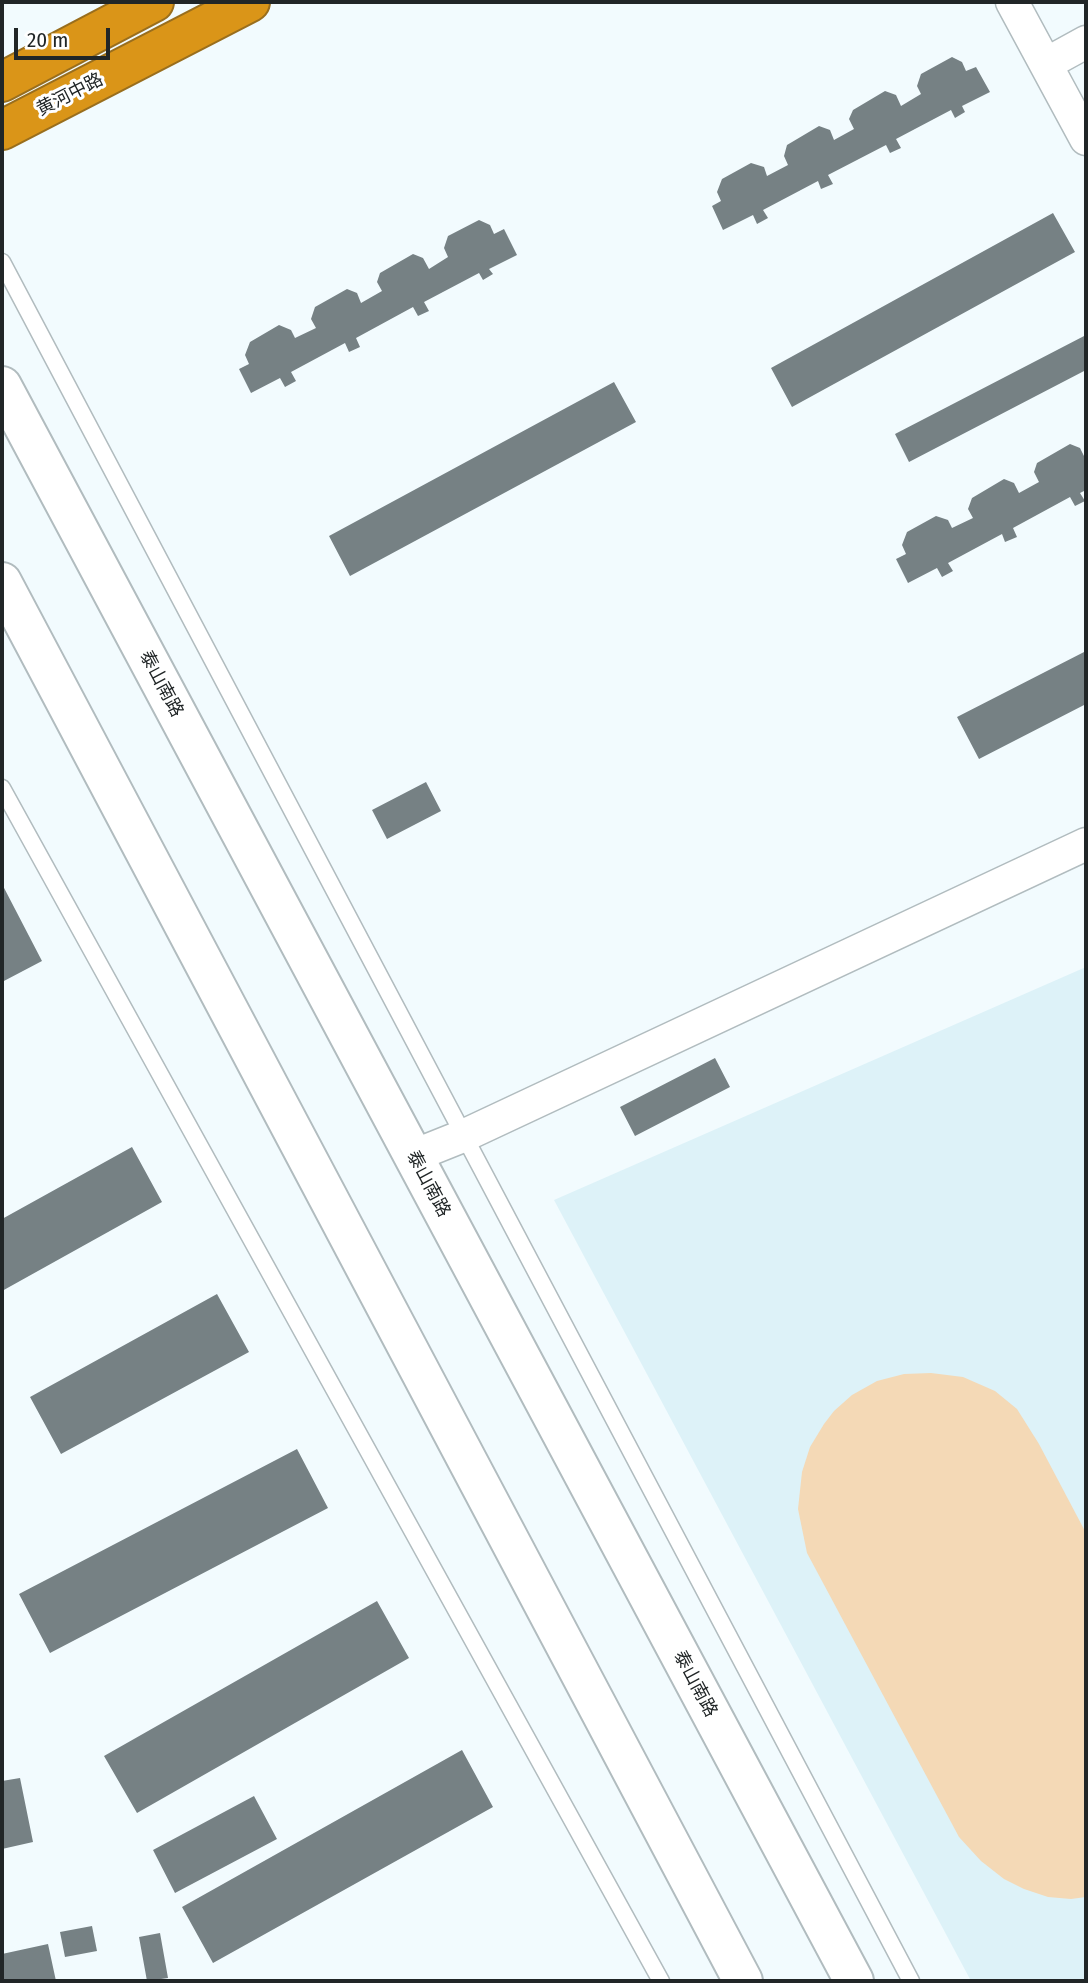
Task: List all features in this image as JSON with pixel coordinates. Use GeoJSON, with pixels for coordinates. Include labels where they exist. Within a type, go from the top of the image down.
{"type":"FeatureCollection","features":[{"type":"Feature","properties":{"kind":"highway"},"geometry":{"type":"LineString","coordinates":[[2,82],[155,2]]}},
{"type":"Feature","properties":{"kind":"highway","name":"黄河中路"},"geometry":{"type":"LineString","coordinates":[[2,130],[250,2]]}},
{"type":"Feature","properties":{"kind":"street"},"geometry":{"type":"LineString","coordinates":[[1012,2],[1086,139]]}},
{"type":"Feature","properties":{"kind":"street"},"geometry":{"type":"LineString","coordinates":[[1046,64],[1086,42]]}},
{"type":"Feature","properties":{"kind":"street","name":"泰山南路"},"geometry":{"type":"LineString","coordinates":[[2,386],[854,1981]]}},
{"type":"Feature","properties":{"kind":"street"},"geometry":{"type":"LineString","coordinates":[[2,582],[743,1981]]}},
{"type":"Feature","properties":{"kind":"street"},"geometry":{"type":"LineString","coordinates":[[413,1156],[464,1136],[1086,844]]}},
{"type":"Feature","properties":{"kind":"lane"},"geometry":{"type":"LineString","coordinates":[[2,262],[911,1981]]}},
{"type":"Feature","properties":{"kind":"lane"},"geometry":{"type":"LineString","coordinates":[[2,788],[661,1981]]}},
{"type":"Feature","properties":{"kind":"shaded area"},"geometry":{"type":"Polygon","coordinates":[[[1086,967],[1086,1981],[971,1981],[554,1200],[1086,967]]]}},
{"type":"Feature","properties":{"kind":"shaded area"},"geometry":{"type":"Polygon","coordinates":[[[931,1373],[963,1377],[995,1391],[1017,1409],[1039,1444],[1086,1533],[1086,1897],[1048,1897],[1024,1889],[1004,1879],[981,1861],[959,1837],[807,1553],[798,1509],[802,1472],[810,1447],[824,1424],[852,1395],[877,1381],[904,1374],[931,1373]]]}},
{"type":"Feature","properties":{"kind":"building"},"geometry":{"type":"Polygon","coordinates":[[[952,57],[962,62],[966,71],[976,67],[990,92],[962,106],[965,112],[955,118],[951,110],[896,139],[901,148],[890,153],[886,145],[828,175],[833,184],[821,189],[818,181],[763,210],[768,218],[757,224],[753,215],[723,230],[712,206],[721,201],[717,192],[722,179],[751,163],[764,167],[767,176],[788,165],[784,156],[787,145],[819,126],[830,130],[834,140],[854,129],[849,119],[853,110],[885,91],[896,95],[901,106],[921,94],[917,86],[921,74],[952,57]]]}},
{"type":"Feature","properties":{"kind":"building"},"geometry":{"type":"Polygon","coordinates":[[[1053,213],[1075,252],[792,407],[771,368],[1053,213]]]}},
{"type":"Feature","properties":{"kind":"building"},"geometry":{"type":"Polygon","coordinates":[[[479,220],[490,225],[494,234],[504,229],[517,255],[489,269],[493,274],[483,280],[479,273],[424,302],[429,311],[418,316],[413,307],[356,338],[360,347],[349,352],[345,343],[291,372],[296,381],[285,387],[280,378],[251,393],[239,369],[249,364],[245,355],[250,342],[279,325],[291,330],[295,338],[316,328],[311,319],[315,307],[347,289],[357,293],[361,303],[382,291],[377,282],[380,273],[413,254],[423,258],[429,269],[448,257],[444,248],[448,236],[479,220]]]}},
{"type":"Feature","properties":{"kind":"building"},"geometry":{"type":"Polygon","coordinates":[[[1086,335],[1086,370],[909,462],[895,434],[1086,335]]]}},
{"type":"Feature","properties":{"kind":"building"},"geometry":{"type":"Polygon","coordinates":[[[614,382],[636,422],[350,576],[329,536],[614,382]]]}},
{"type":"Feature","properties":{"kind":"building"},"geometry":{"type":"Polygon","coordinates":[[[1070,444],[1080,448],[1086,460],[1086,490],[1080,493],[1085,501],[1075,506],[1070,497],[1013,528],[1017,537],[1005,542],[1002,534],[948,563],[953,571],[942,577],[937,568],[908,583],[896,559],[906,554],[902,545],[907,532],[936,516],[948,520],[952,528],[973,518],[968,509],[972,498],[1004,479],[1014,483],[1019,493],[1039,482],[1034,472],[1037,463],[1070,444]]]}},
{"type":"Feature","properties":{"kind":"building"},"geometry":{"type":"Polygon","coordinates":[[[1086,651],[1086,704],[979,759],[957,717],[1086,651]]]}},
{"type":"Feature","properties":{"kind":"building"},"geometry":{"type":"Polygon","coordinates":[[[426,782],[441,811],[387,839],[372,810],[426,782]]]}},
{"type":"Feature","properties":{"kind":"building"},"geometry":{"type":"Polygon","coordinates":[[[2,884],[42,961],[2,982],[2,884]]]}},
{"type":"Feature","properties":{"kind":"building"},"geometry":{"type":"Polygon","coordinates":[[[715,1058],[730,1087],[635,1136],[620,1107],[715,1058]]]}},
{"type":"Feature","properties":{"kind":"building"},"geometry":{"type":"Polygon","coordinates":[[[132,1147],[162,1202],[2,1291],[2,1219],[132,1147]]]}},
{"type":"Feature","properties":{"kind":"building"},"geometry":{"type":"Polygon","coordinates":[[[217,1294],[249,1352],[61,1454],[30,1397],[217,1294]]]}},
{"type":"Feature","properties":{"kind":"building"},"geometry":{"type":"Polygon","coordinates":[[[297,1449],[328,1508],[50,1653],[19,1594],[297,1449]]]}},
{"type":"Feature","properties":{"kind":"building"},"geometry":{"type":"Polygon","coordinates":[[[377,1601],[409,1658],[137,1813],[104,1756],[377,1601]]]}},
{"type":"Feature","properties":{"kind":"building"},"geometry":{"type":"Polygon","coordinates":[[[462,1750],[493,1807],[213,1963],[182,1907],[462,1750]]]}},
{"type":"Feature","properties":{"kind":"building"},"geometry":{"type":"Polygon","coordinates":[[[20,1778],[33,1842],[2,1849],[2,1781],[20,1778]]]}},
{"type":"Feature","properties":{"kind":"building"},"geometry":{"type":"Polygon","coordinates":[[[254,1796],[277,1839],[175,1893],[153,1850],[254,1796]]]}},
{"type":"Feature","properties":{"kind":"building"},"geometry":{"type":"Polygon","coordinates":[[[92,1926],[97,1951],[65,1957],[60,1932],[92,1926]]]}},
{"type":"Feature","properties":{"kind":"building"},"geometry":{"type":"Polygon","coordinates":[[[160,1933],[168,1978],[147,1981],[139,1937],[160,1933]]]}},
{"type":"Feature","properties":{"kind":"building"},"geometry":{"type":"Polygon","coordinates":[[[48,1944],[56,1981],[2,1981],[2,1954],[48,1944]]]}}]}
